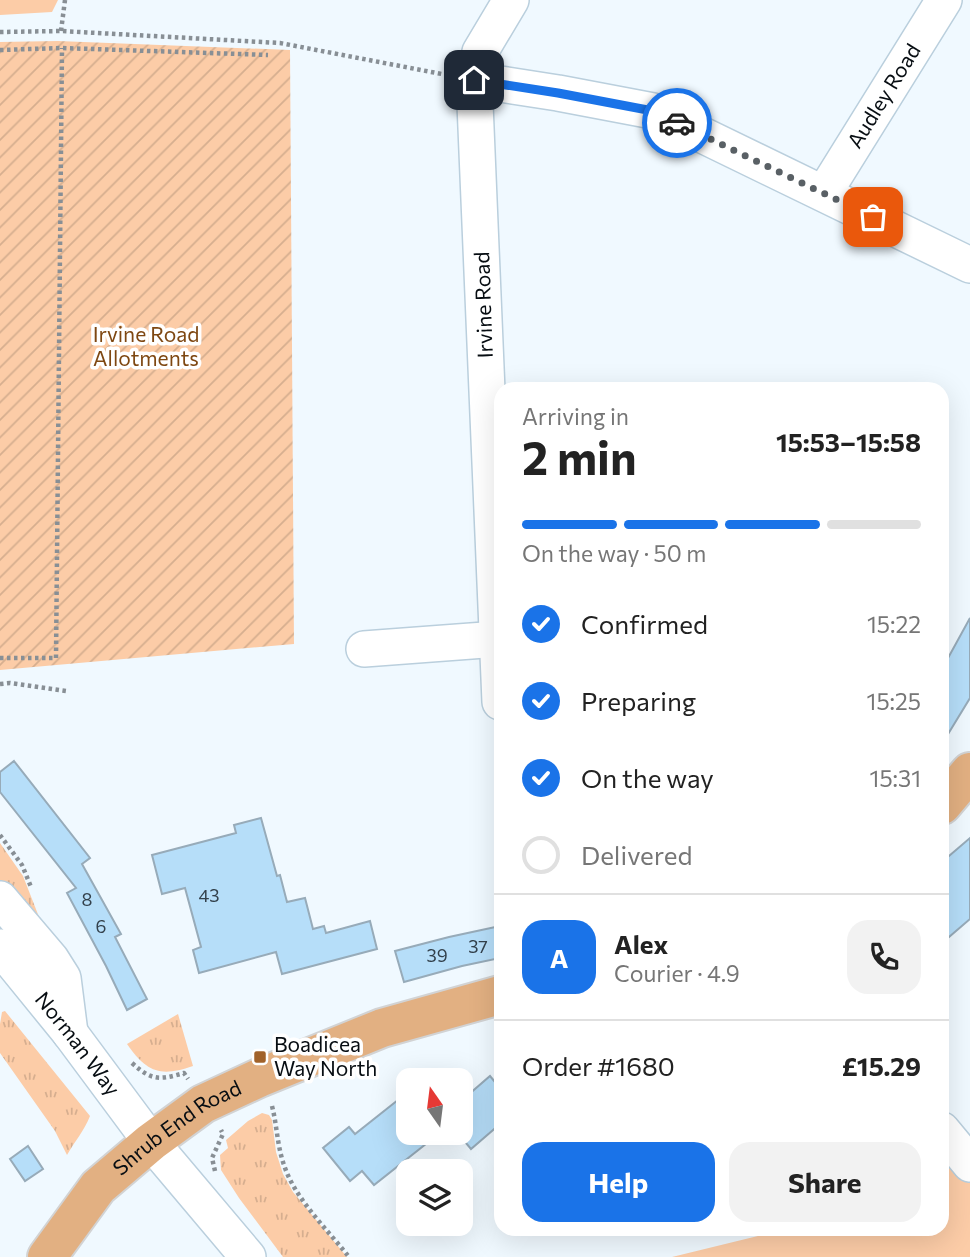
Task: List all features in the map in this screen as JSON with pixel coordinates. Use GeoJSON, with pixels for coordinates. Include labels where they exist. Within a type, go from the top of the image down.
{"type":"FeatureCollection","features":[{"type":"Feature","properties":{"kind":"main road"},"geometry":{"type":"LineString","coordinates":[[949,797],[970,772]]}},
{"type":"Feature","properties":{"kind":"main road","name":"Shrub End Road"},"geometry":{"type":"LineString","coordinates":[[47,1257],[99,1187],[151,1142],[203,1104],[382,1028],[494,997]]}},
{"type":"Feature","properties":{"kind":"street","name":"Irvine Road"},"geometry":{"type":"LineString","coordinates":[[494,546],[474,80],[480,52],[511,0]]}},
{"type":"Feature","properties":{"kind":"street","name":"Audley Road"},"geometry":{"type":"LineString","coordinates":[[824,193],[944,0]]}},
{"type":"Feature","properties":{"kind":"street"},"geometry":{"type":"LineString","coordinates":[[474,80],[653,111],[970,265]]}},
{"type":"Feature","properties":{"kind":"street"},"geometry":{"type":"LineString","coordinates":[[364,649],[494,639]]}},
{"type":"Feature","properties":{"kind":"street"},"geometry":{"type":"LineString","coordinates":[[0,899],[51,958],[63,978],[70,1033]]}},
{"type":"Feature","properties":{"kind":"street","name":"Norman Way"},"geometry":{"type":"LineString","coordinates":[[0,947],[70,1033],[151,1142],[248,1257]]}},
{"type":"Feature","properties":{"kind":"street"},"geometry":{"type":"LineString","coordinates":[[949,1138],[970,1164]]}},
{"type":"Feature","properties":{"kind":"path"},"geometry":{"type":"LineString","coordinates":[[61,31],[65,0]]}},
{"type":"Feature","properties":{"kind":"path"},"geometry":{"type":"LineString","coordinates":[[0,32],[61,31],[280,43],[474,80]]}},
{"type":"Feature","properties":{"kind":"path"},"geometry":{"type":"LineString","coordinates":[[0,658],[56,658],[62,48]]}},
{"type":"Feature","properties":{"kind":"path"},"geometry":{"type":"LineString","coordinates":[[0,50],[62,48],[268,55]]}},
{"type":"Feature","properties":{"kind":"path"},"geometry":{"type":"LineString","coordinates":[[0,684],[66,691]]}},
{"type":"Feature","properties":{"kind":"path"},"geometry":{"type":"LineString","coordinates":[[125,1055],[149,1076],[163,1079],[184,1073],[223,1134],[212,1158],[220,1181]]}},
{"type":"Feature","properties":{"kind":"path"},"geometry":{"type":"LineString","coordinates":[[260,1111],[272,1106],[278,1143],[291,1182],[299,1196],[349,1257]]}},
{"type":"Feature","properties":{"kind":"green space"},"geometry":{"type":"Polygon","coordinates":[[[0,0],[58,0],[52,12],[0,15],[0,0]]]}},
{"type":"Feature","properties":{"kind":"green space","name":"Irvine Road Allotments"},"geometry":{"type":"Polygon","coordinates":[[[58,41],[290,50],[294,644],[0,670],[0,42],[58,41]]]}},
{"type":"Feature","properties":{"kind":"green space"},"geometry":{"type":"Polygon","coordinates":[[[0,843],[23,876],[45,938],[0,886],[0,843]]]}},
{"type":"Feature","properties":{"kind":"green space"},"geometry":{"type":"Polygon","coordinates":[[[5,1011],[90,1116],[67,1155],[55,1131],[0,1053],[0,1024],[2,1012],[5,1011]]]}},
{"type":"Feature","properties":{"kind":"green space"},"geometry":{"type":"Polygon","coordinates":[[[178,1014],[193,1066],[163,1072],[148,1067],[127,1044],[178,1014]]]}},
{"type":"Feature","properties":{"kind":"green space"},"geometry":{"type":"Polygon","coordinates":[[[262,1113],[269,1115],[272,1120],[276,1152],[283,1174],[293,1192],[347,1257],[283,1257],[221,1170],[220,1155],[228,1148],[226,1140],[262,1113]]]}},
{"type":"Feature","properties":{"kind":"green space"},"geometry":{"type":"Polygon","coordinates":[[[949,1154],[970,1179],[970,1257],[672,1257],[758,1236],[949,1236],[949,1154]]]}},
{"type":"Feature","properties":{"kind":"building"},"geometry":{"type":"Polygon","coordinates":[[[970,618],[970,698],[949,732],[949,656],[970,618]]]}},
{"type":"Feature","properties":{"kind":"building"},"geometry":{"type":"Polygon","coordinates":[[[14,761],[90,858],[82,864],[121,934],[115,937],[147,999],[127,1010],[67,893],[76,888],[0,792],[0,772],[14,761]]]}},
{"type":"Feature","properties":{"kind":"building"},"geometry":{"type":"Polygon","coordinates":[[[261,818],[287,902],[305,898],[313,929],[324,926],[326,933],[370,921],[377,949],[282,974],[276,952],[199,973],[193,950],[201,947],[185,888],[162,894],[152,855],[236,833],[234,825],[261,818]]]}},
{"type":"Feature","properties":{"kind":"building"},"geometry":{"type":"Polygon","coordinates":[[[970,838],[970,919],[949,937],[949,856],[970,838]]]}},
{"type":"Feature","properties":{"kind":"building"},"geometry":{"type":"Polygon","coordinates":[[[494,927],[494,959],[404,982],[395,951],[494,927]]]}},
{"type":"Feature","properties":{"kind":"building"},"geometry":{"type":"Polygon","coordinates":[[[490,1076],[494,1081],[494,1129],[471,1149],[468,1145],[473,1145],[473,1091],[490,1076]]]}},
{"type":"Feature","properties":{"kind":"building"},"geometry":{"type":"Polygon","coordinates":[[[396,1102],[396,1145],[425,1145],[407,1159],[396,1159],[396,1168],[374,1185],[362,1171],[350,1181],[323,1148],[349,1127],[355,1134],[396,1102]]]}},
{"type":"Feature","properties":{"kind":"building"},"geometry":{"type":"Polygon","coordinates":[[[28,1146],[43,1169],[25,1181],[10,1159],[28,1146]]]}},
{"type":"Feature","properties":{"kind":"way so far"},"geometry":{"type":"LineString","coordinates":[[677,123],[873,217]]}},
{"type":"Feature","properties":{"kind":"place","name":"Boadicea Way North"},"geometry":{"type":"Point","coordinates":[260,1057]}},
{"type":"Feature","properties":{"kind":"route"},"geometry":{"type":"LineString","coordinates":[[474,80],[653,111],[677,123]]}}]}
